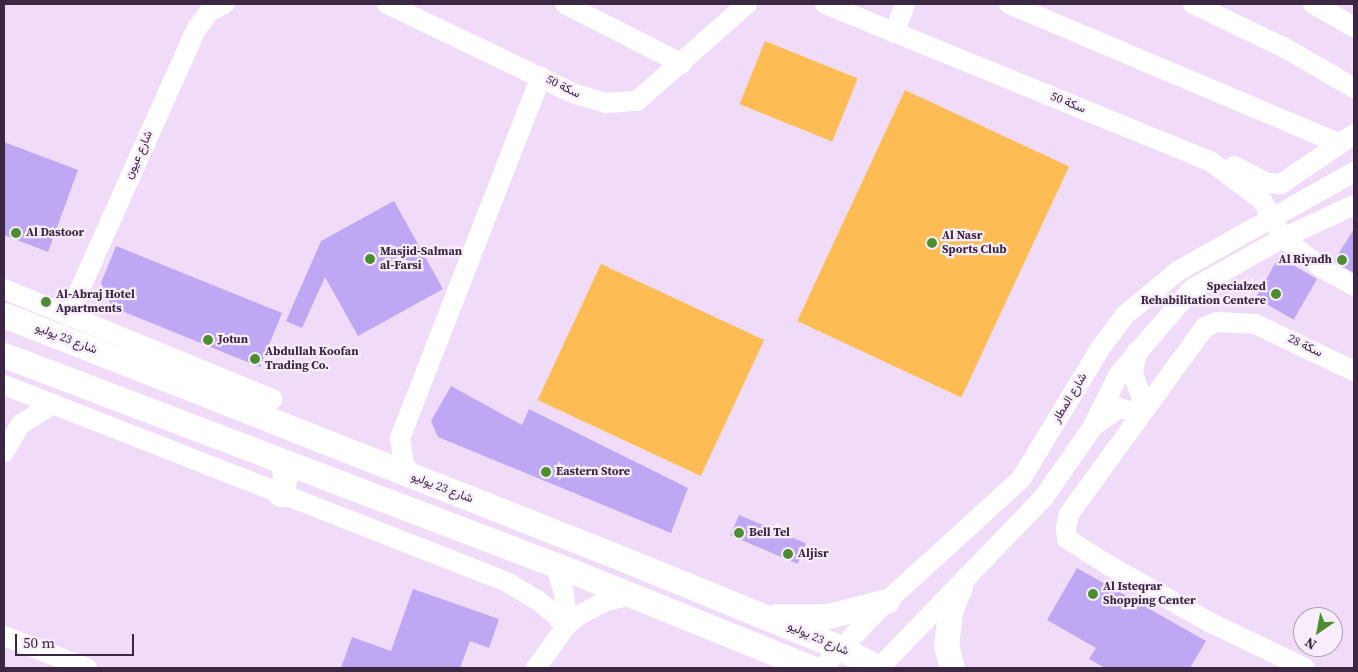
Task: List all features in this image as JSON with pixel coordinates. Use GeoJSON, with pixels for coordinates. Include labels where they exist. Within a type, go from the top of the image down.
{"type":"FeatureCollection","features":[{"type":"Feature","properties":{"kind":"main road","name":"شارع 23 يوليو"},"geometry":{"type":"LineString","coordinates":[[4,315],[764,616],[840,647],[878,668]]}},
{"type":"Feature","properties":{"kind":"main road"},"geometry":{"type":"LineString","coordinates":[[4,355],[555,564],[812,668]]}},
{"type":"Feature","properties":{"kind":"main road"},"geometry":{"type":"LineString","coordinates":[[280,461],[286,471],[281,494]]}},
{"type":"Feature","properties":{"kind":"main road"},"geometry":{"type":"LineString","coordinates":[[952,668],[946,646],[951,608],[960,587]]}},
{"type":"Feature","properties":{"kind":"main road"},"geometry":{"type":"LineString","coordinates":[[764,616],[828,616],[887,601]]}},
{"type":"Feature","properties":{"kind":"main road"},"geometry":{"type":"LineString","coordinates":[[752,643],[782,668]]}},
{"type":"Feature","properties":{"kind":"street","name":"سكة 50"},"geometry":{"type":"LineString","coordinates":[[387,4],[415,9],[575,94],[606,103],[637,101],[682,64],[747,4]]}},
{"type":"Feature","properties":{"kind":"street"},"geometry":{"type":"LineString","coordinates":[[565,4],[682,64]]}},
{"type":"Feature","properties":{"kind":"street","name":"سكة 50"},"geometry":{"type":"LineString","coordinates":[[825,4],[1210,161],[1262,200],[1274,216],[1283,238]]}},
{"type":"Feature","properties":{"kind":"street"},"geometry":{"type":"LineString","coordinates":[[894,33],[905,4]]}},
{"type":"Feature","properties":{"kind":"street"},"geometry":{"type":"LineString","coordinates":[[1009,4],[1347,139]]}},
{"type":"Feature","properties":{"kind":"street"},"geometry":{"type":"LineString","coordinates":[[1193,4],[1285,48],[1354,88]]}},
{"type":"Feature","properties":{"kind":"street"},"geometry":{"type":"LineString","coordinates":[[1313,4],[1354,27]]}},
{"type":"Feature","properties":{"kind":"street","name":"شارع عيون"},"geometry":{"type":"LineString","coordinates":[[68,316],[192,39],[211,7]]}},
{"type":"Feature","properties":{"kind":"street"},"geometry":{"type":"LineString","coordinates":[[414,478],[401,456],[400,438],[541,76]]}},
{"type":"Feature","properties":{"kind":"street"},"geometry":{"type":"LineString","coordinates":[[1210,161],[1235,166],[1274,185],[1347,139]]}},
{"type":"Feature","properties":{"kind":"street","name":"شارع المطار"},"geometry":{"type":"LineString","coordinates":[[822,668],[840,647],[887,601],[1021,479],[1099,350],[1125,315],[1178,270],[1354,172]]}},
{"type":"Feature","properties":{"kind":"street"},"geometry":{"type":"LineString","coordinates":[[878,668],[960,587],[1044,497],[1092,428],[1119,374],[1192,289],[1283,238],[1352,208]]}},
{"type":"Feature","properties":{"kind":"street"},"geometry":{"type":"LineString","coordinates":[[1283,238],[1322,268],[1354,286]]}},
{"type":"Feature","properties":{"kind":"street"},"geometry":{"type":"LineString","coordinates":[[4,289],[272,399],[257,414]]}},
{"type":"Feature","properties":{"kind":"street","name":"سكة 28"},"geometry":{"type":"LineString","coordinates":[[1144,412],[1205,327],[1217,322],[1255,324],[1354,371]]}},
{"type":"Feature","properties":{"kind":"street"},"geometry":{"type":"LineString","coordinates":[[1137,351],[1133,374],[1141,396],[1144,412],[1069,514],[1066,539],[1211,623],[1305,668]]}},
{"type":"Feature","properties":{"kind":"street"},"geometry":{"type":"LineString","coordinates":[[7,386],[508,582],[539,601],[567,625]]}},
{"type":"Feature","properties":{"kind":"street"},"geometry":{"type":"LineString","coordinates":[[7,386],[21,424]]}},
{"type":"Feature","properties":{"kind":"street"},"geometry":{"type":"LineString","coordinates":[[4,452],[21,424],[53,404]]}},
{"type":"Feature","properties":{"kind":"street"},"geometry":{"type":"LineString","coordinates":[[1092,428],[1119,408],[1144,412]]}},
{"type":"Feature","properties":{"kind":"street"},"geometry":{"type":"LineString","coordinates":[[364,458],[380,454],[400,438]]}},
{"type":"Feature","properties":{"kind":"street"},"geometry":{"type":"LineString","coordinates":[[555,564],[564,594],[567,625]]}},
{"type":"Feature","properties":{"kind":"street"},"geometry":{"type":"LineString","coordinates":[[536,668],[567,625],[603,602],[631,595]]}},
{"type":"Feature","properties":{"kind":"street"},"geometry":{"type":"LineString","coordinates":[[4,636],[87,668]]}},
{"type":"Feature","properties":{"kind":"shaded area"},"geometry":{"type":"Polygon","coordinates":[[[765,41],[858,78],[832,142],[740,104],[765,41]]]}},
{"type":"Feature","properties":{"kind":"shaded area","name":"Al Nasr Sports Club"},"geometry":{"type":"Polygon","coordinates":[[[905,90],[1069,166],[961,398],[797,321],[905,90]]]}},
{"type":"Feature","properties":{"kind":"shaded area"},"geometry":{"type":"Polygon","coordinates":[[[601,264],[764,340],[701,476],[538,400],[601,264]]]}},
{"type":"Feature","properties":{"kind":"building"},"geometry":{"type":"Polygon","coordinates":[[[4,142],[78,170],[48,252],[4,235],[4,142]]]}},
{"type":"Feature","properties":{"kind":"building","name":"Masjid-Salman al-Farsi"},"geometry":{"type":"Polygon","coordinates":[[[394,201],[443,289],[358,336],[325,277],[302,328],[286,321],[321,241],[394,201]]]}},
{"type":"Feature","properties":{"kind":"building"},"geometry":{"type":"Polygon","coordinates":[[[1354,229],[1354,273],[1334,261],[1354,229]]]}},
{"type":"Feature","properties":{"kind":"building"},"geometry":{"type":"Polygon","coordinates":[[[116,246],[282,313],[260,367],[112,307],[101,283],[116,246]]]}},
{"type":"Feature","properties":{"kind":"building"},"geometry":{"type":"Polygon","coordinates":[[[1279,257],[1317,279],[1294,320],[1256,298],[1279,257]]]}},
{"type":"Feature","properties":{"kind":"building"},"geometry":{"type":"Polygon","coordinates":[[[451,386],[522,425],[529,409],[688,488],[671,533],[438,437],[431,421],[451,386]]]}},
{"type":"Feature","properties":{"kind":"building"},"geometry":{"type":"Polygon","coordinates":[[[739,515],[806,544],[798,564],[730,535],[739,515]]]}},
{"type":"Feature","properties":{"kind":"building","name":"Al Isteqrar Shopping Center"},"geometry":{"type":"Polygon","coordinates":[[[1077,568],[1206,641],[1190,668],[1105,668],[1089,659],[1096,648],[1047,620],[1077,568]]]}},
{"type":"Feature","properties":{"kind":"building"},"geometry":{"type":"Polygon","coordinates":[[[413,589],[499,619],[489,648],[470,641],[460,668],[341,668],[352,637],[391,651],[413,589]]]}},
{"type":"Feature","properties":{"kind":"place","name":"Al Dastoor"},"geometry":{"type":"Point","coordinates":[16,233]}},
{"type":"Feature","properties":{"kind":"place","name":"Al Nasr Sports Club"},"geometry":{"type":"Point","coordinates":[932,243]}},
{"type":"Feature","properties":{"kind":"place","name":"Masjid-Salman al-Farsi"},"geometry":{"type":"Point","coordinates":[370,259]}},
{"type":"Feature","properties":{"kind":"place","name":"Al Riyadh"},"geometry":{"type":"Point","coordinates":[1342,260]}},
{"type":"Feature","properties":{"kind":"place","name":"Specialzed Rehabilitation Centere"},"geometry":{"type":"Point","coordinates":[1276,294]}},
{"type":"Feature","properties":{"kind":"place","name":"Al-Abraj Hotel Apartments"},"geometry":{"type":"Point","coordinates":[46,302]}},
{"type":"Feature","properties":{"kind":"place","name":"Jotun"},"geometry":{"type":"Point","coordinates":[208,340]}},
{"type":"Feature","properties":{"kind":"place","name":"Abdullah Koofan Trading Co."},"geometry":{"type":"Point","coordinates":[255,359]}},
{"type":"Feature","properties":{"kind":"place","name":"Eastern Store"},"geometry":{"type":"Point","coordinates":[546,472]}},
{"type":"Feature","properties":{"kind":"place","name":"Bell Tel"},"geometry":{"type":"Point","coordinates":[739,533]}},
{"type":"Feature","properties":{"kind":"place","name":"Aljisr"},"geometry":{"type":"Point","coordinates":[788,554]}},
{"type":"Feature","properties":{"kind":"place","name":"Al Isteqrar Shopping Center"},"geometry":{"type":"Point","coordinates":[1093,594]}}]}
